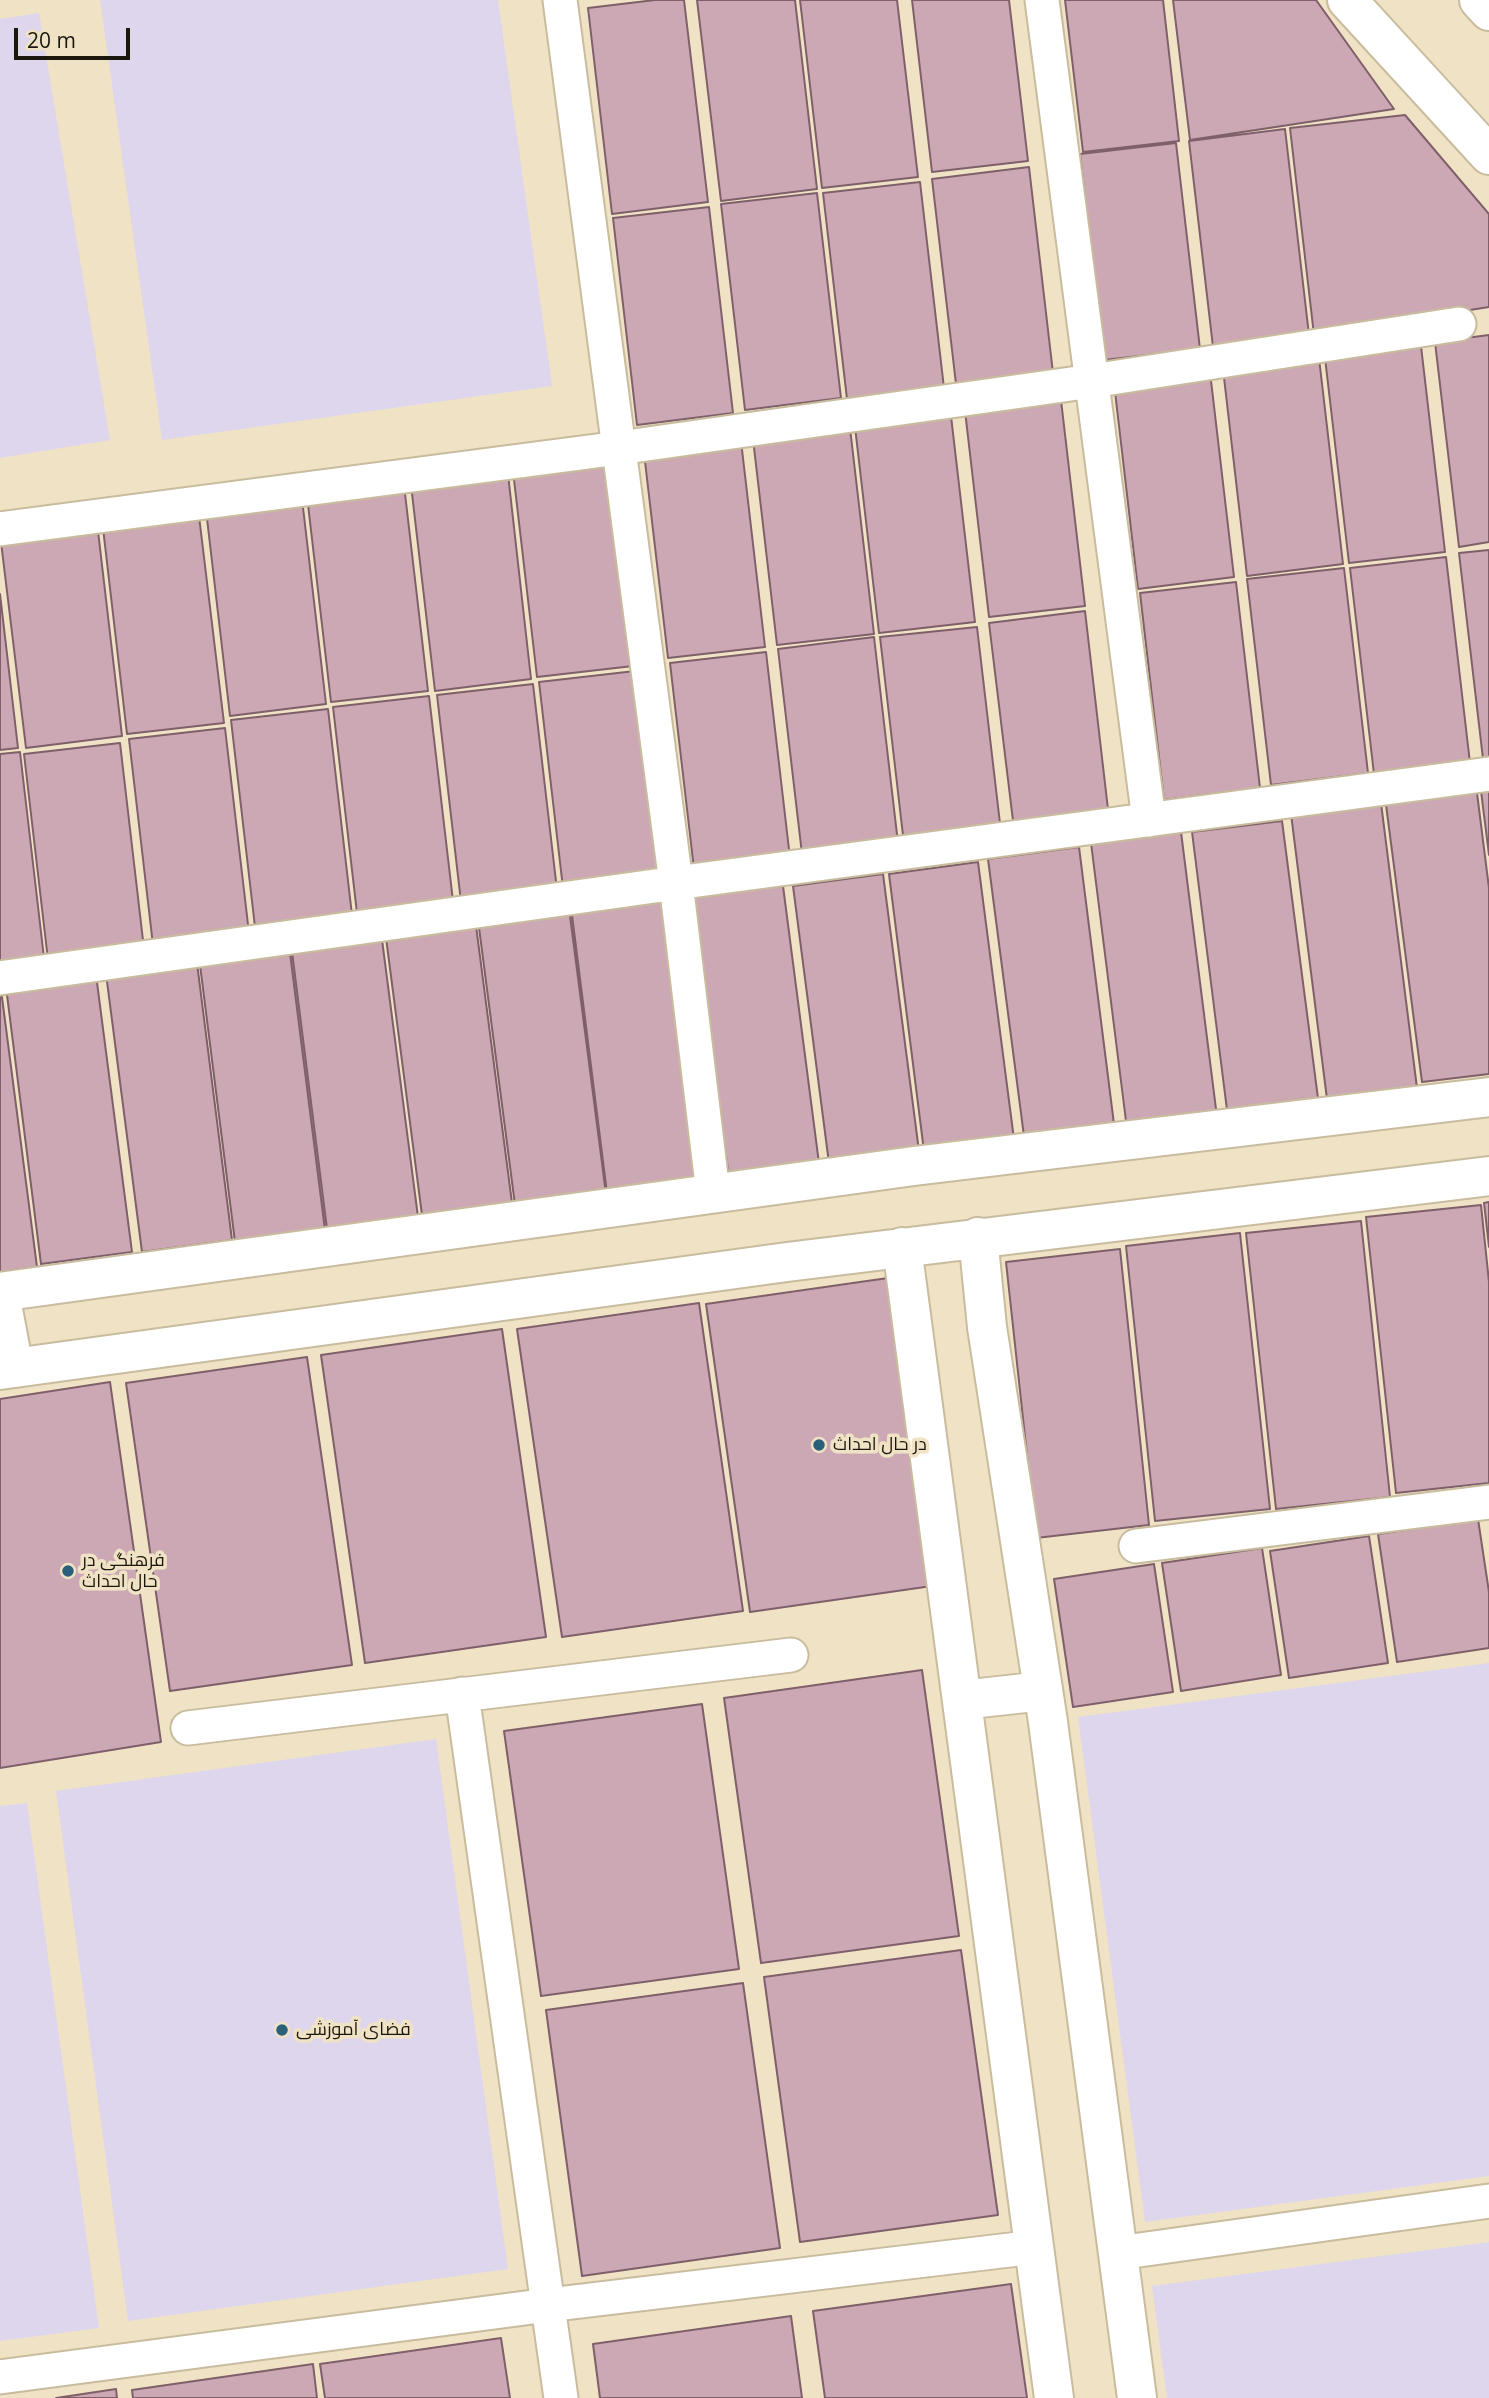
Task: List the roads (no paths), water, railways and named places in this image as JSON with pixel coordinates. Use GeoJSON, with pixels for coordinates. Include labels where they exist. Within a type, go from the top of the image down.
{"type":"FeatureCollection","features":[{"type":"Feature","properties":{"kind":"street"},"geometry":{"type":"LineString","coordinates":[[560,0],[676,883],[713,1193]]}},
{"type":"Feature","properties":{"kind":"street"},"geometry":{"type":"LineString","coordinates":[[1042,0],[1149,820]]}},
{"type":"Feature","properties":{"kind":"street"},"geometry":{"type":"LineString","coordinates":[[1347,0],[1489,155]]}},
{"type":"Feature","properties":{"kind":"street"},"geometry":{"type":"LineString","coordinates":[[1479,0],[1489,11]]}},
{"type":"Feature","properties":{"kind":"street"},"geometry":{"type":"LineString","coordinates":[[0,529],[619,448],[1092,381],[1459,324]]}},
{"type":"Feature","properties":{"kind":"street"},"geometry":{"type":"LineString","coordinates":[[0,978],[676,883],[1489,774]]}},
{"type":"Feature","properties":{"kind":"street"},"geometry":{"type":"LineString","coordinates":[[1489,1097],[928,1164],[0,1293],[7,1369],[978,1237],[1489,1176]]}},
{"type":"Feature","properties":{"kind":"street"},"geometry":{"type":"LineString","coordinates":[[978,1237],[986,1327],[1043,1691],[1137,2398]]}},
{"type":"Feature","properties":{"kind":"street"},"geometry":{"type":"LineString","coordinates":[[902,1247],[1054,2398]]}},
{"type":"Feature","properties":{"kind":"street"},"geometry":{"type":"LineString","coordinates":[[1136,1546],[1489,1502]]}},
{"type":"Feature","properties":{"kind":"street"},"geometry":{"type":"LineString","coordinates":[[188,1728],[791,1655]]}},
{"type":"Feature","properties":{"kind":"street"},"geometry":{"type":"LineString","coordinates":[[962,1699],[1043,1691]]}},
{"type":"Feature","properties":{"kind":"street"},"geometry":{"type":"LineString","coordinates":[[463,1694],[561,2398]]}},
{"type":"Feature","properties":{"kind":"street"},"geometry":{"type":"LineString","coordinates":[[1118,2253],[1489,2201]]}},
{"type":"Feature","properties":{"kind":"street"},"geometry":{"type":"LineString","coordinates":[[0,2377],[548,2305],[1035,2247]]}},
{"type":"Feature","properties":{"kind":"place","name":"در حال احداث"},"geometry":{"type":"Point","coordinates":[819,1445]}},
{"type":"Feature","properties":{"kind":"place","name":"فرهنگی در حال احداث"},"geometry":{"type":"Point","coordinates":[68,1571]}},
{"type":"Feature","properties":{"kind":"place","name":"فضای آموزشی"},"geometry":{"type":"Point","coordinates":[282,2030]}}]}
